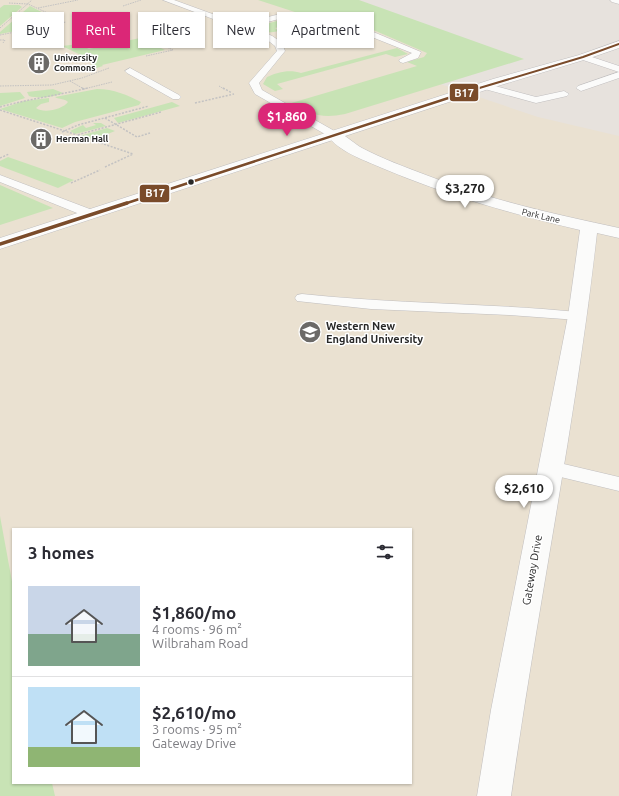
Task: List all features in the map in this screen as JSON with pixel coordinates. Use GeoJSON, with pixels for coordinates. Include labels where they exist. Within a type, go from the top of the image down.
{"type":"FeatureCollection","features":[{"type":"Feature","properties":{"kind":"main road"},"geometry":{"type":"LineString","coordinates":[[615,0],[619,1]]}},
{"type":"Feature","properties":{"kind":"main road"},"geometry":{"type":"LineString","coordinates":[[0,244],[484,86],[583,57],[619,44]]}},
{"type":"Feature","properties":{"kind":"main road","name":"Park Lane"},"geometry":{"type":"LineString","coordinates":[[334,135],[345,146],[439,186],[515,210],[619,233]]}},
{"type":"Feature","properties":{"kind":"main road","name":"Gateway Drive"},"geometry":{"type":"LineString","coordinates":[[494,796],[507,710],[578,316],[589,226]]}},
{"type":"Feature","properties":{"kind":"lane"},"geometry":{"type":"LineString","coordinates":[[167,0],[213,16]]}},
{"type":"Feature","properties":{"kind":"lane"},"geometry":{"type":"LineString","coordinates":[[374,35],[417,52],[415,56],[403,60]]}},
{"type":"Feature","properties":{"kind":"lane"},"geometry":{"type":"LineString","coordinates":[[269,37],[279,45],[281,51],[277,58],[258,76],[254,83],[258,92],[334,135]]}},
{"type":"Feature","properties":{"kind":"lane"},"geometry":{"type":"LineString","coordinates":[[583,57],[619,69]]}},
{"type":"Feature","properties":{"kind":"lane"},"geometry":{"type":"LineString","coordinates":[[130,70],[176,97]]}},
{"type":"Feature","properties":{"kind":"lane"},"geometry":{"type":"LineString","coordinates":[[581,88],[619,75]]}},
{"type":"Feature","properties":{"kind":"lane"},"geometry":{"type":"LineString","coordinates":[[484,86],[536,100],[552,98],[564,94]]}},
{"type":"Feature","properties":{"kind":"lane"},"geometry":{"type":"LineString","coordinates":[[0,178],[91,214]]}},
{"type":"Feature","properties":{"kind":"lane"},"geometry":{"type":"LineString","coordinates":[[302,298],[343,303],[529,311],[578,316]]}},
{"type":"Feature","properties":{"kind":"lane"},"geometry":{"type":"LineString","coordinates":[[551,468],[619,484]]}},
{"type":"Feature","properties":{"kind":"path"},"geometry":{"type":"LineString","coordinates":[[0,28],[32,0]]}},
{"type":"Feature","properties":{"kind":"path"},"geometry":{"type":"LineString","coordinates":[[37,8],[78,0]]}},
{"type":"Feature","properties":{"kind":"path"},"geometry":{"type":"LineString","coordinates":[[123,6],[142,1],[141,0]]}},
{"type":"Feature","properties":{"kind":"path"},"geometry":{"type":"LineString","coordinates":[[9,3],[28,4],[46,12]]}},
{"type":"Feature","properties":{"kind":"path"},"geometry":{"type":"LineString","coordinates":[[0,35],[66,22]]}},
{"type":"Feature","properties":{"kind":"path"},"geometry":{"type":"LineString","coordinates":[[0,40],[5,40],[3,43]]}},
{"type":"Feature","properties":{"kind":"path"},"geometry":{"type":"LineString","coordinates":[[0,86],[40,86],[70,81],[111,67]]}},
{"type":"Feature","properties":{"kind":"path"},"geometry":{"type":"LineString","coordinates":[[70,81],[84,89]]}},
{"type":"Feature","properties":{"kind":"path"},"geometry":{"type":"LineString","coordinates":[[0,109],[31,99],[60,95],[109,83],[115,86]]}},
{"type":"Feature","properties":{"kind":"path"},"geometry":{"type":"LineString","coordinates":[[219,86],[239,96]]}},
{"type":"Feature","properties":{"kind":"path"},"geometry":{"type":"LineString","coordinates":[[189,105],[233,93]]}},
{"type":"Feature","properties":{"kind":"path"},"geometry":{"type":"LineString","coordinates":[[63,131],[78,125],[153,105],[146,102]]}},
{"type":"Feature","properties":{"kind":"path"},"geometry":{"type":"LineString","coordinates":[[0,109],[133,154],[105,166]]}},
{"type":"Feature","properties":{"kind":"path"},"geometry":{"type":"LineString","coordinates":[[77,135],[167,111]]}},
{"type":"Feature","properties":{"kind":"path"},"geometry":{"type":"LineString","coordinates":[[104,118],[137,137],[150,133]]}},
{"type":"Feature","properties":{"kind":"path"},"geometry":{"type":"LineString","coordinates":[[0,158],[10,154]]}},
{"type":"Feature","properties":{"kind":"shaded area","name":"Western New England University"},"geometry":{"type":"Polygon","coordinates":[[[0,0],[318,0],[348,12],[277,12],[277,48],[374,48],[374,23],[486,68],[440,84],[538,117],[619,136],[619,796],[0,796],[0,0]]]}},
{"type":"Feature","properties":{"kind":"green space"},"geometry":{"type":"Polygon","coordinates":[[[258,0],[359,0],[524,59],[345,114],[329,116],[316,115],[288,104],[417,66],[407,62],[424,57],[427,53],[374,30],[374,12],[295,12],[258,0]]]}},
{"type":"Feature","properties":{"kind":"green space"},"geometry":{"type":"Polygon","coordinates":[[[4,5],[19,5],[22,7],[16,12],[12,12],[12,16],[0,26],[0,8],[4,5]]]}},
{"type":"Feature","properties":{"kind":"green space"},"geometry":{"type":"Polygon","coordinates":[[[30,6],[42,12],[23,12],[30,6]]]}},
{"type":"Feature","properties":{"kind":"green space"},"geometry":{"type":"Polygon","coordinates":[[[277,21],[277,28],[275,28],[277,31],[269,32],[269,23],[277,21]]]}},
{"type":"Feature","properties":{"kind":"green space"},"geometry":{"type":"Polygon","coordinates":[[[12,22],[12,32],[0,34],[0,32],[12,22]]]}},
{"type":"Feature","properties":{"kind":"green space"},"geometry":{"type":"Polygon","coordinates":[[[138,38],[138,48],[161,48],[165,50],[102,65],[103,66],[96,68],[90,65],[93,64],[82,57],[83,56],[64,47],[72,45],[72,48],[89,49],[130,48],[130,40],[138,38]]]}},
{"type":"Feature","properties":{"kind":"green space"},"geometry":{"type":"Polygon","coordinates":[[[397,48],[408,54],[395,57],[386,54],[277,84],[283,89],[275,91],[263,84],[267,77],[279,72],[292,71],[301,73],[397,48]]]}},
{"type":"Feature","properties":{"kind":"green space"},"geometry":{"type":"Polygon","coordinates":[[[53,89],[63,93],[37,97],[29,96],[27,92],[53,89]]]}},
{"type":"Feature","properties":{"kind":"green space"},"geometry":{"type":"Polygon","coordinates":[[[97,89],[115,91],[141,102],[139,105],[75,122],[62,128],[0,109],[24,101],[49,98],[49,102],[41,104],[36,108],[44,111],[58,109],[66,105],[68,102],[55,97],[97,89]]]}},
{"type":"Feature","properties":{"kind":"green space"},"geometry":{"type":"Polygon","coordinates":[[[20,92],[25,98],[0,106],[0,93],[20,92]]]}},
{"type":"Feature","properties":{"kind":"green space"},"geometry":{"type":"Polygon","coordinates":[[[172,102],[180,106],[118,123],[114,118],[172,102]]]}},
{"type":"Feature","properties":{"kind":"green space"},"geometry":{"type":"Polygon","coordinates":[[[93,123],[101,123],[106,126],[75,134],[70,131],[83,125],[86,128],[96,125],[93,123]]]}},
{"type":"Feature","properties":{"kind":"green space"},"geometry":{"type":"Polygon","coordinates":[[[107,128],[115,131],[93,140],[80,136],[107,128]]]}},
{"type":"Feature","properties":{"kind":"green space"},"geometry":{"type":"Polygon","coordinates":[[[8,157],[74,180],[58,188],[0,166],[0,161],[8,157]]]}},
{"type":"Feature","properties":{"kind":"green space"},"geometry":{"type":"Polygon","coordinates":[[[0,185],[53,208],[0,225],[0,185]]]}},
{"type":"Feature","properties":{"kind":"green space"},"geometry":{"type":"Polygon","coordinates":[[[0,516],[12,582],[12,784],[52,784],[55,796],[0,796],[0,516]]]}},
{"type":"Feature","properties":{"kind":"transit line","name":"B17"},"geometry":{"type":"LineString","coordinates":[[0,244],[497,82],[583,57],[619,44]]}},
{"type":"Feature","properties":{"kind":"place","name":"University Commons"},"geometry":{"type":"Point","coordinates":[39,63]}},
{"type":"Feature","properties":{"kind":"place","name":"Herman Hall"},"geometry":{"type":"Point","coordinates":[41,139]}},
{"type":"Feature","properties":{"kind":"place","name":"Western New England University"},"geometry":{"type":"Point","coordinates":[310,332]}}]}
